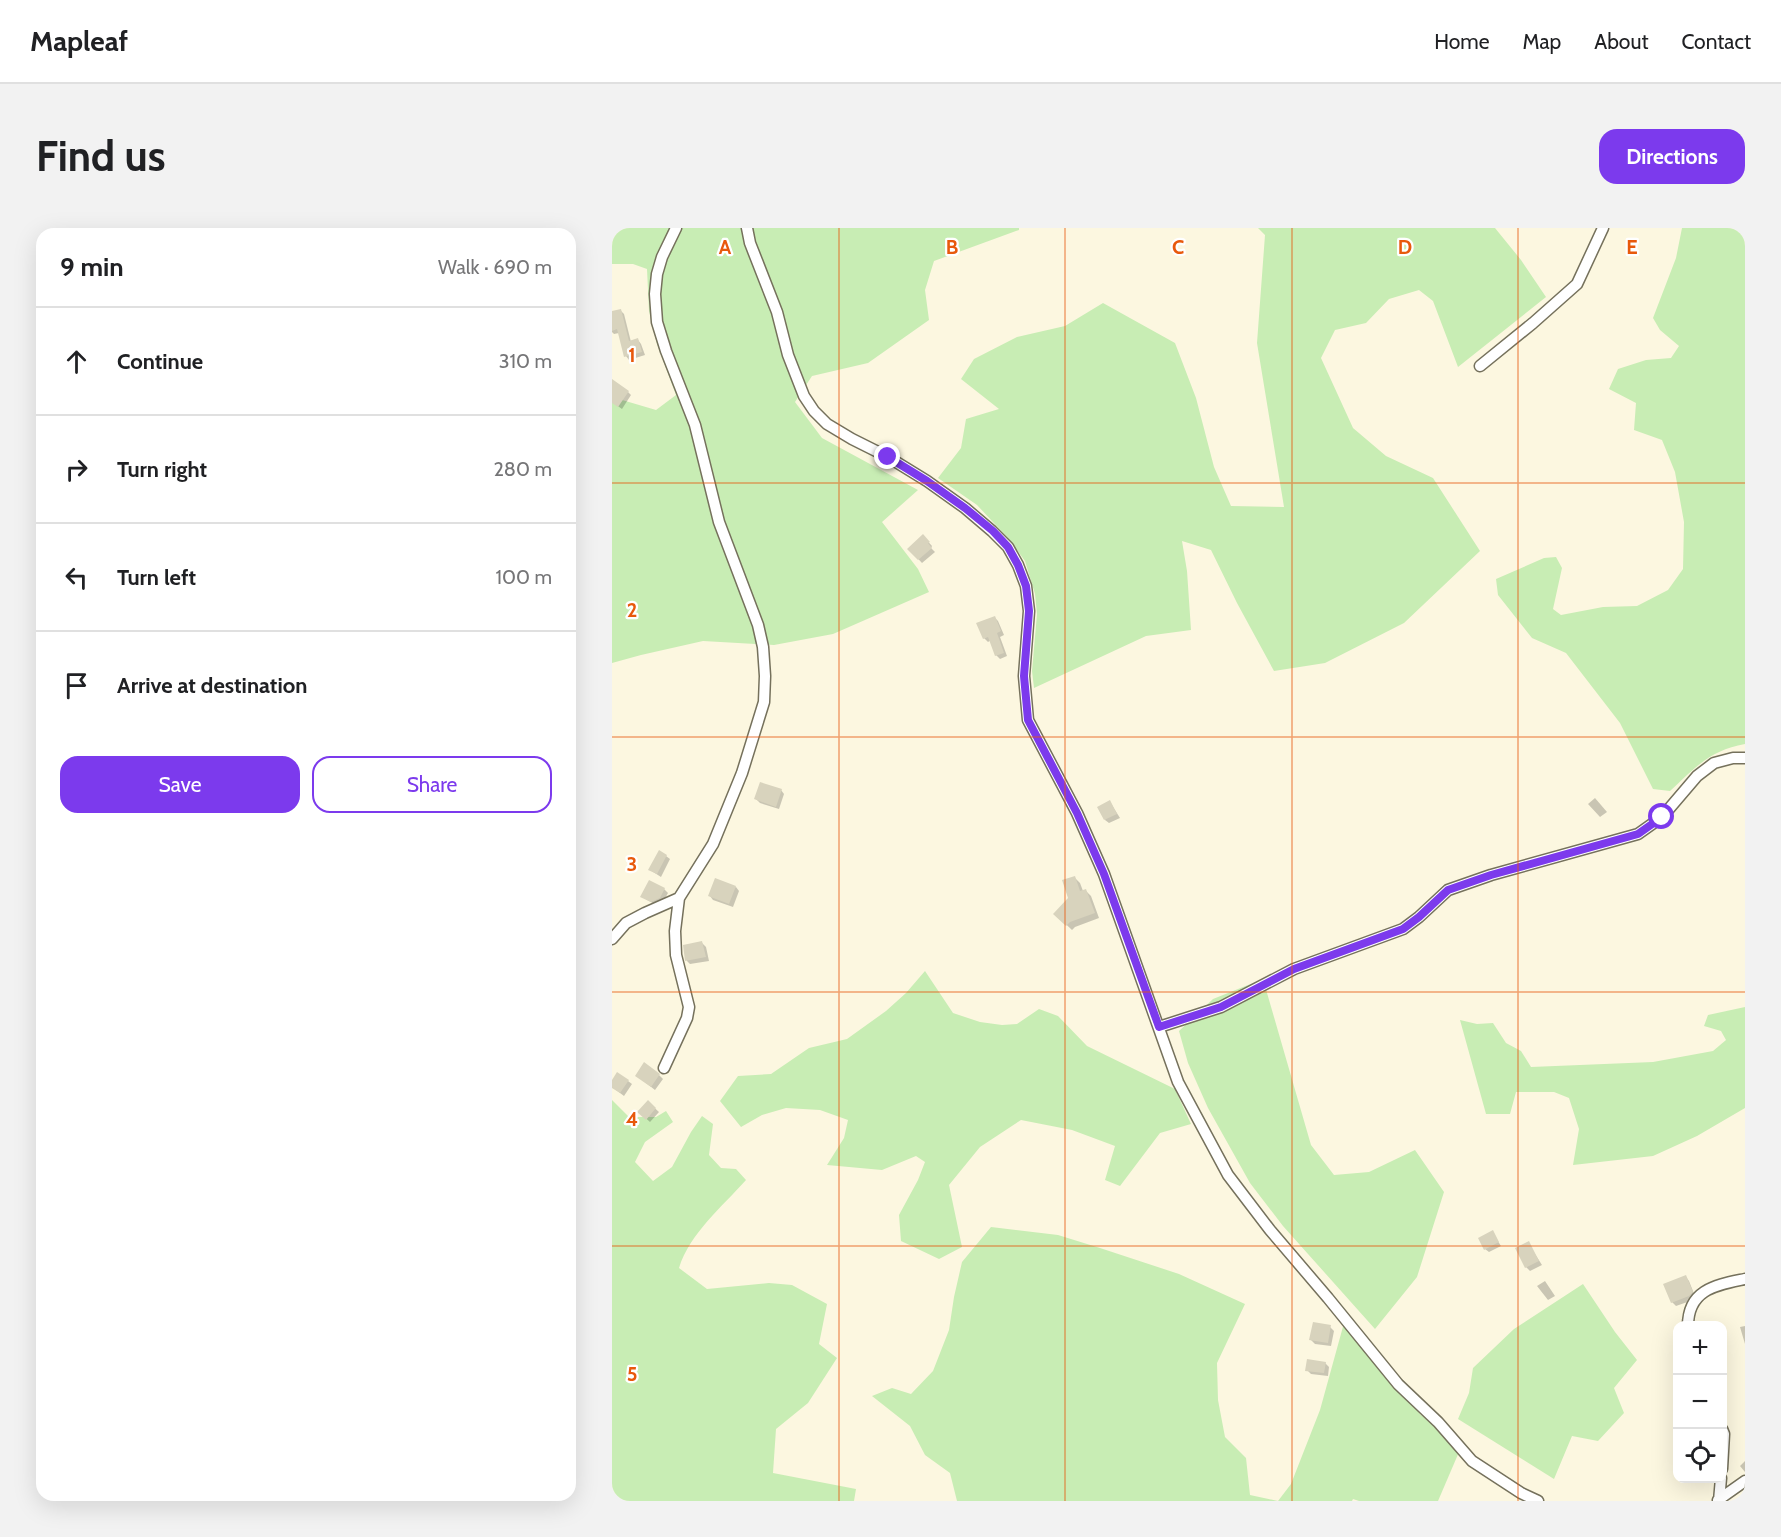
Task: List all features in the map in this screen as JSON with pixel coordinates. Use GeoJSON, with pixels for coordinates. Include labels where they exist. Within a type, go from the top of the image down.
{"type":"FeatureCollection","features":[{"type":"Feature","properties":{"kind":"street"},"geometry":{"type":"LineString","coordinates":[[664,1068],[690,1007],[676,955],[675,931],[679,898],[713,844],[742,773],[764,702],[765,676],[763,647],[758,625],[719,522],[695,425],[657,322],[655,294],[657,274],[662,257],[676,228]]}},
{"type":"Feature","properties":{"kind":"street"},"geometry":{"type":"LineString","coordinates":[[747,228],[750,243],[777,312],[788,355],[804,396],[814,411],[827,424],[888,457],[965,508],[1008,547],[1018,565],[1026,586],[1029,611],[1024,676],[1028,720],[1077,813],[1104,874],[1178,1082],[1228,1175],[1270,1230],[1398,1384],[1438,1422],[1472,1461],[1521,1493],[1538,1501]]}},
{"type":"Feature","properties":{"kind":"street"},"geometry":{"type":"LineString","coordinates":[[1480,366],[1577,284],[1603,228]]}},
{"type":"Feature","properties":{"kind":"street"},"geometry":{"type":"LineString","coordinates":[[1159,1027],[1221,1007],[1294,969],[1403,929],[1448,890],[1491,875],[1638,834],[1662,817],[1697,776],[1714,763],[1733,758],[1745,758]]}},
{"type":"Feature","properties":{"kind":"street"},"geometry":{"type":"LineString","coordinates":[[612,939],[626,923],[679,898]]}},
{"type":"Feature","properties":{"kind":"street"},"geometry":{"type":"LineString","coordinates":[[1689,1321],[1690,1310],[1704,1292],[1713,1286],[1745,1280]]}},
{"type":"Feature","properties":{"kind":"street"},"geometry":{"type":"LineString","coordinates":[[1718,1500],[1745,1481]]}},
{"type":"Feature","properties":{"kind":"street"},"geometry":{"type":"LineString","coordinates":[[1718,1500],[1720,1483]]}},
{"type":"Feature","properties":{"kind":"green space"},"geometry":{"type":"Polygon","coordinates":[[[612,228],[1019,228],[1019,230],[934,261],[925,290],[929,320],[868,363],[812,376],[795,402],[822,438],[918,490],[882,522],[918,569],[929,592],[833,634],[774,645],[703,641],[612,663],[612,397],[656,410],[676,395],[657,344],[649,311],[647,269],[633,264],[612,264],[612,228]]]}},
{"type":"Feature","properties":{"kind":"green space"},"geometry":{"type":"Polygon","coordinates":[[[1258,228],[1495,228],[1521,260],[1546,297],[1458,367],[1433,301],[1419,290],[1389,299],[1366,323],[1335,330],[1321,358],[1353,428],[1386,456],[1433,478],[1480,551],[1404,623],[1325,663],[1274,671],[1211,550],[1182,541],[1187,571],[1191,630],[1146,636],[1034,688],[1032,671],[1037,614],[1035,594],[1025,561],[1008,538],[977,505],[938,478],[961,448],[966,419],[999,409],[961,379],[974,359],[1017,337],[1065,326],[1103,303],[1175,343],[1196,398],[1214,467],[1231,506],[1284,507],[1257,343],[1265,235],[1258,228]]]}},
{"type":"Feature","properties":{"kind":"green space"},"geometry":{"type":"Polygon","coordinates":[[[1682,228],[1745,228],[1745,744],[1712,755],[1670,791],[1653,789],[1620,723],[1566,653],[1532,638],[1498,595],[1496,579],[1544,558],[1556,557],[1562,568],[1553,609],[1561,615],[1603,607],[1637,606],[1668,590],[1683,569],[1684,522],[1675,472],[1662,440],[1634,430],[1636,403],[1609,389],[1618,369],[1646,360],[1671,358],[1679,346],[1660,330],[1653,318],[1676,258],[1682,228]]]}},
{"type":"Feature","properties":{"kind":"green space"},"geometry":{"type":"Polygon","coordinates":[[[925,971],[953,1013],[980,1022],[1002,1025],[1017,1024],[1039,1009],[1058,1016],[1087,1046],[1175,1089],[1191,1124],[1160,1133],[1120,1186],[1105,1180],[1115,1146],[1072,1130],[1021,1120],[980,1147],[949,1185],[962,1247],[939,1259],[901,1241],[899,1215],[925,1162],[916,1156],[882,1170],[827,1165],[844,1138],[848,1120],[820,1110],[786,1108],[762,1115],[741,1127],[720,1101],[738,1076],[771,1074],[809,1048],[847,1039],[886,1011],[925,971]]]}},
{"type":"Feature","properties":{"kind":"green space"},"geometry":{"type":"Polygon","coordinates":[[[1263,979],[1311,1145],[1334,1175],[1369,1172],[1415,1150],[1444,1192],[1417,1277],[1375,1329],[1283,1226],[1250,1183],[1208,1108],[1188,1063],[1179,1031],[1213,999],[1263,979]]]}},
{"type":"Feature","properties":{"kind":"green space"},"geometry":{"type":"Polygon","coordinates":[[[1745,1007],[1745,1108],[1697,1136],[1653,1156],[1573,1165],[1579,1129],[1569,1098],[1554,1092],[1516,1092],[1510,1114],[1486,1114],[1460,1020],[1477,1024],[1493,1023],[1506,1043],[1521,1051],[1531,1067],[1653,1062],[1713,1051],[1726,1040],[1721,1031],[1704,1026],[1708,1015],[1745,1007]]]}},
{"type":"Feature","properties":{"kind":"green space"},"geometry":{"type":"Polygon","coordinates":[[[612,1100],[629,1117],[656,1117],[666,1111],[673,1122],[645,1142],[635,1162],[653,1181],[672,1167],[702,1116],[713,1124],[709,1155],[721,1168],[736,1169],[746,1180],[699,1232],[684,1255],[679,1268],[707,1289],[769,1283],[792,1285],[827,1304],[819,1344],[837,1358],[808,1403],[776,1429],[773,1473],[856,1489],[854,1501],[612,1501],[612,1100]]]}},
{"type":"Feature","properties":{"kind":"green space"},"geometry":{"type":"Polygon","coordinates":[[[991,1227],[1058,1235],[1179,1274],[1245,1304],[1217,1363],[1218,1400],[1225,1437],[1246,1458],[1250,1495],[1278,1501],[957,1501],[950,1473],[925,1455],[910,1426],[872,1396],[892,1388],[911,1394],[933,1371],[949,1330],[962,1262],[991,1227]]]}},
{"type":"Feature","properties":{"kind":"green space"},"geometry":{"type":"Polygon","coordinates":[[[1583,1284],[1637,1360],[1614,1388],[1624,1413],[1598,1441],[1572,1436],[1554,1479],[1458,1419],[1469,1393],[1473,1368],[1514,1329],[1583,1284]]]}},
{"type":"Feature","properties":{"kind":"green space"},"geometry":{"type":"Polygon","coordinates":[[[1344,1323],[1421,1415],[1462,1445],[1438,1501],[1359,1501],[1353,1499],[1352,1501],[1278,1501],[1291,1484],[1320,1410],[1344,1323]]]}},
{"type":"Feature","properties":{"kind":"building"},"geometry":{"type":"Polygon","coordinates":[[[621,309],[629,341],[638,338],[642,352],[624,357],[617,329],[612,331],[612,311],[621,309]]]}},
{"type":"Feature","properties":{"kind":"building"},"geometry":{"type":"Polygon","coordinates":[[[612,379],[629,391],[618,407],[612,403],[612,379]]]}},
{"type":"Feature","properties":{"kind":"building"},"geometry":{"type":"Polygon","coordinates":[[[923,534],[932,548],[918,560],[907,549],[923,534]]]}},
{"type":"Feature","properties":{"kind":"building"},"geometry":{"type":"Polygon","coordinates":[[[995,616],[1001,631],[997,633],[1004,653],[995,656],[988,637],[983,639],[976,623],[995,616]]]}},
{"type":"Feature","properties":{"kind":"building"},"geometry":{"type":"Polygon","coordinates":[[[760,782],[782,789],[776,807],[754,799],[760,782]]]}},
{"type":"Feature","properties":{"kind":"building"},"geometry":{"type":"Polygon","coordinates":[[[1110,800],[1117,814],[1104,820],[1097,807],[1110,800]]]}},
{"type":"Feature","properties":{"kind":"building"},"geometry":{"type":"Polygon","coordinates":[[[659,850],[667,855],[657,874],[648,870],[659,850]]]}},
{"type":"Feature","properties":{"kind":"building"},"geometry":{"type":"Polygon","coordinates":[[[1075,876],[1080,891],[1086,889],[1095,913],[1070,922],[1066,926],[1053,914],[1068,898],[1062,880],[1075,876]]]}},
{"type":"Feature","properties":{"kind":"building"},"geometry":{"type":"Polygon","coordinates":[[[715,878],[736,886],[729,904],[708,896],[715,878]]]}},
{"type":"Feature","properties":{"kind":"building"},"geometry":{"type":"Polygon","coordinates":[[[649,880],[665,888],[660,898],[651,902],[640,897],[649,880]]]}},
{"type":"Feature","properties":{"kind":"building"},"geometry":{"type":"Polygon","coordinates":[[[702,941],[706,957],[685,961],[683,945],[702,941]]]}},
{"type":"Feature","properties":{"kind":"building"},"geometry":{"type":"Polygon","coordinates":[[[644,1062],[660,1074],[651,1087],[635,1076],[644,1062]]]}},
{"type":"Feature","properties":{"kind":"building"},"geometry":{"type":"Polygon","coordinates":[[[617,1072],[629,1080],[620,1093],[612,1088],[612,1080],[617,1072]]]}},
{"type":"Feature","properties":{"kind":"building"},"geometry":{"type":"Polygon","coordinates":[[[648,1100],[656,1108],[646,1120],[637,1112],[648,1100]]]}},
{"type":"Feature","properties":{"kind":"building"},"geometry":{"type":"Polygon","coordinates":[[[1493,1230],[1499,1242],[1484,1250],[1478,1238],[1493,1230]]]}},
{"type":"Feature","properties":{"kind":"building"},"geometry":{"type":"Polygon","coordinates":[[[1529,1241],[1539,1261],[1525,1268],[1515,1248],[1529,1241]]]}},
{"type":"Feature","properties":{"kind":"building"},"geometry":{"type":"Polygon","coordinates":[[[1686,1275],[1693,1292],[1671,1303],[1663,1284],[1686,1275]]]}},
{"type":"Feature","properties":{"kind":"building"},"geometry":{"type":"Polygon","coordinates":[[[1313,1322],[1331,1325],[1328,1343],[1309,1340],[1313,1322]]]}},
{"type":"Feature","properties":{"kind":"building"},"geometry":{"type":"Polygon","coordinates":[[[1307,1359],[1326,1362],[1324,1373],[1305,1371],[1307,1359]]]}},
{"type":"Feature","properties":{"kind":"route"},"geometry":{"type":"LineString","coordinates":[[888,457],[927,481],[993,531],[1008,547],[1018,565],[1026,586],[1029,611],[1024,676],[1028,720],[1077,813],[1104,874],[1159,1027],[1221,1007],[1294,969],[1403,929],[1448,890],[1491,875],[1638,834],[1662,817]]}}]}
